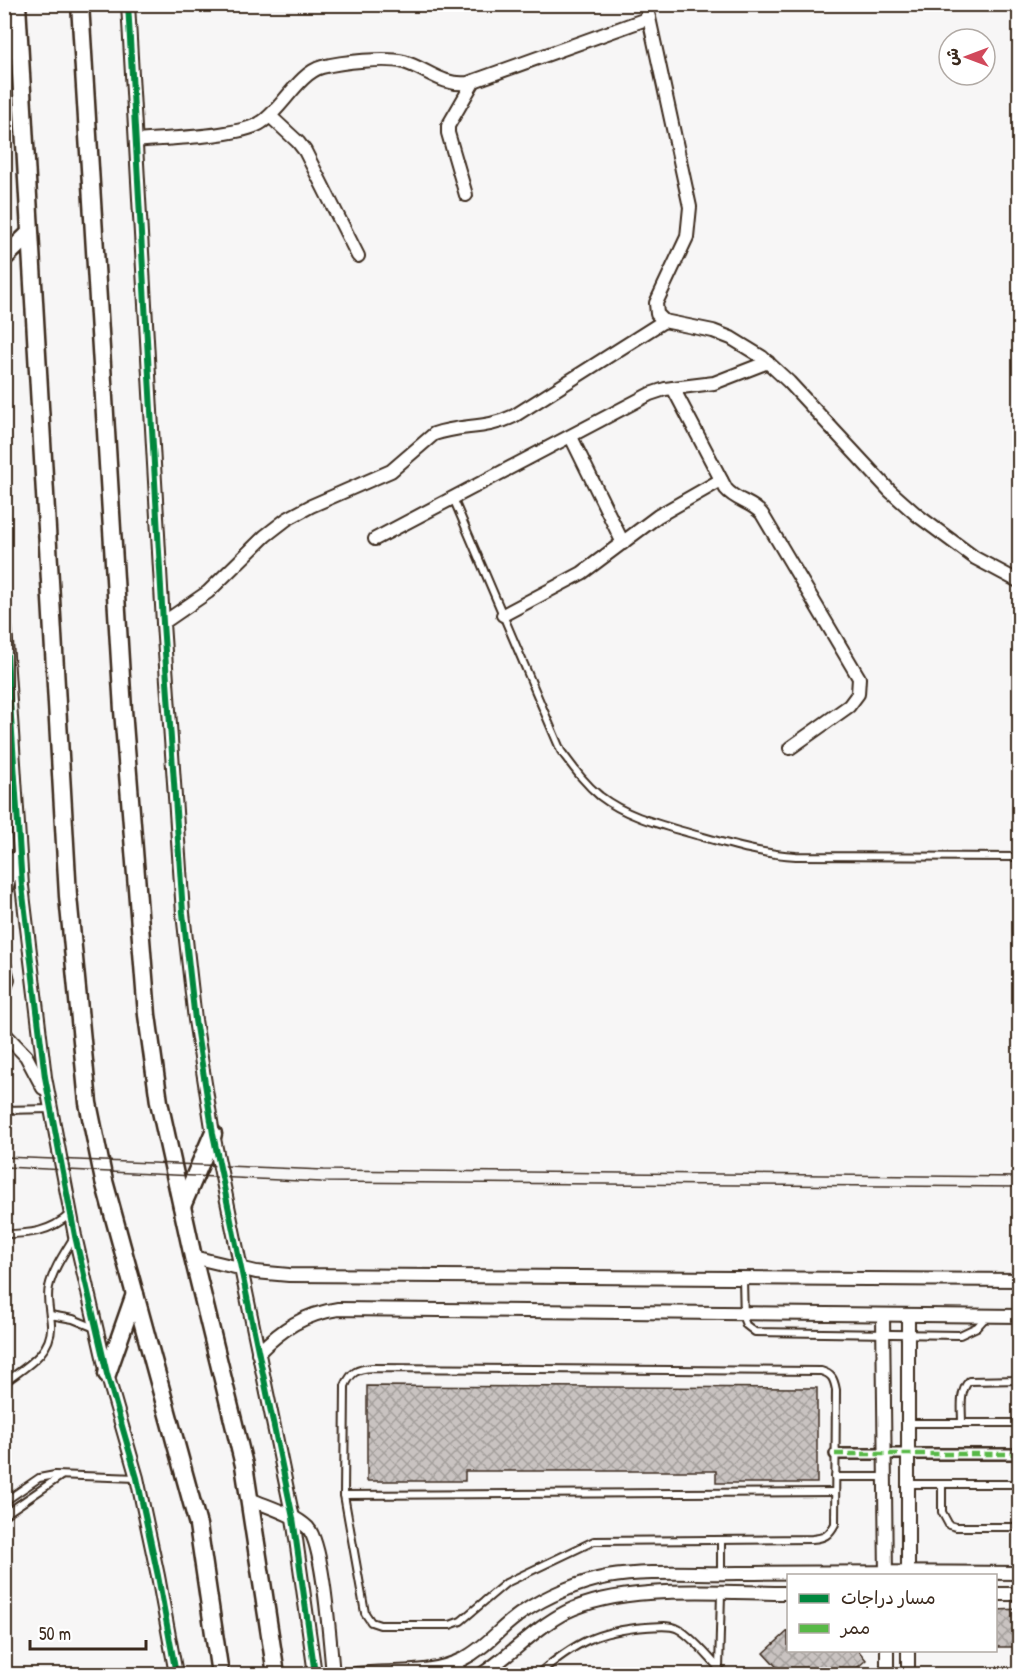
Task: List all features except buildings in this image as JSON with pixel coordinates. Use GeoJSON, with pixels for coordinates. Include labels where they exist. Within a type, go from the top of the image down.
{"type":"FeatureCollection","features":[{"type":"Feature","properties":{"kind":"main road"},"geometry":{"type":"LineString","coordinates":[[17,4],[67,884],[88,1103],[104,1181],[198,1524],[220,1674]]}},
{"type":"Feature","properties":{"kind":"main road"},"geometry":{"type":"LineString","coordinates":[[80,4],[123,710],[147,1015],[159,1102],[193,1257],[244,1466],[276,1674]]}},
{"type":"Feature","properties":{"kind":"main road"},"geometry":{"type":"LineString","coordinates":[[4,258],[30,232]]}},
{"type":"Feature","properties":{"kind":"main road"},"geometry":{"type":"LineString","coordinates":[[182,1206],[213,1134]]}},
{"type":"Feature","properties":{"kind":"main road"},"geometry":{"type":"LineString","coordinates":[[107,1374],[135,1294]]}},
{"type":"Feature","properties":{"kind":"street"},"geometry":{"type":"LineString","coordinates":[[128,4],[163,623],[183,913],[195,1020],[213,1134],[293,1518],[315,1674]]}},
{"type":"Feature","properties":{"kind":"street"},"geometry":{"type":"LineString","coordinates":[[646,4],[691,218],[687,237],[656,303],[657,314],[664,321],[713,331],[747,346],[768,362],[891,491],[917,515],[975,558],[1020,582]]}},
{"type":"Feature","properties":{"kind":"street"},"geometry":{"type":"LineString","coordinates":[[136,141],[241,131],[257,126],[270,116],[308,74],[322,67],[388,60],[405,63],[448,82],[461,84],[649,18]]}},
{"type":"Feature","properties":{"kind":"street"},"geometry":{"type":"LineString","coordinates":[[466,195],[448,126],[474,81]]}},
{"type":"Feature","properties":{"kind":"street"},"geometry":{"type":"LineString","coordinates":[[270,116],[305,151],[358,256]]}},
{"type":"Feature","properties":{"kind":"street"},"geometry":{"type":"LineString","coordinates":[[163,623],[208,592],[265,536],[287,519],[391,471],[434,434],[493,424],[514,416],[664,321]]}},
{"type":"Feature","properties":{"kind":"street"},"geometry":{"type":"LineString","coordinates":[[375,539],[651,394],[673,388],[714,383],[768,362]]}},
{"type":"Feature","properties":{"kind":"street"},"geometry":{"type":"LineString","coordinates":[[673,388],[721,480],[732,495],[762,514],[859,678],[858,694],[849,706],[790,748]]}},
{"type":"Feature","properties":{"kind":"street"},"geometry":{"type":"LineString","coordinates":[[571,437],[623,543]]}},
{"type":"Feature","properties":{"kind":"street"},"geometry":{"type":"LineString","coordinates":[[503,615],[582,573],[658,516],[721,480]]}},
{"type":"Feature","properties":{"kind":"street"},"geometry":{"type":"LineString","coordinates":[[4,610],[17,833],[28,951],[51,1109],[70,1214],[96,1329],[137,1478],[176,1674]]}},
{"type":"Feature","properties":{"kind":"street"},"geometry":{"type":"LineString","coordinates":[[4,896],[13,867],[17,833]]}},
{"type":"Feature","properties":{"kind":"street"},"geometry":{"type":"LineString","coordinates":[[4,963],[8,980],[4,990]]}},
{"type":"Feature","properties":{"kind":"street"},"geometry":{"type":"LineString","coordinates":[[4,1033],[26,1056],[51,1109]]}},
{"type":"Feature","properties":{"kind":"street"},"geometry":{"type":"LineString","coordinates":[[193,1257],[240,1268],[289,1275],[1020,1280]]}},
{"type":"Feature","properties":{"kind":"street"},"geometry":{"type":"LineString","coordinates":[[258,1353],[283,1329],[309,1315],[338,1309],[1020,1316]]}},
{"type":"Feature","properties":{"kind":"street"},"geometry":{"type":"LineString","coordinates":[[883,1316],[886,1574]]}},
{"type":"Feature","properties":{"kind":"street"},"geometry":{"type":"LineString","coordinates":[[908,1316],[908,1574]]}},
{"type":"Feature","properties":{"kind":"street"},"geometry":{"type":"LineString","coordinates":[[835,1454],[1020,1454]]}},
{"type":"Feature","properties":{"kind":"street"},"geometry":{"type":"LineString","coordinates":[[250,1499],[293,1518],[311,1531],[320,1557],[333,1674]]}},
{"type":"Feature","properties":{"kind":"street"},"geometry":{"type":"LineString","coordinates":[[356,1674],[418,1672],[442,1668],[482,1647],[523,1612],[552,1596],[605,1577],[637,1574],[721,1573],[1020,1573]]}},
{"type":"Feature","properties":{"kind":"street"},"geometry":{"type":"LineString","coordinates":[[482,1674],[547,1624],[567,1612],[595,1601],[626,1595],[787,1593]]}},
{"type":"Feature","properties":{"kind":"street"},"geometry":{"type":"LineString","coordinates":[[997,1594],[1020,1594]]}},
{"type":"Feature","properties":{"kind":"street"},"geometry":{"type":"LineString","coordinates":[[887,1652],[887,1674]]}},
{"type":"Feature","properties":{"kind":"street"},"geometry":{"type":"LineString","coordinates":[[908,1652],[908,1674]]}},
{"type":"Feature","properties":{"kind":"street"},"geometry":{"type":"LineString","coordinates":[[454,1663],[461,1674]]}},
{"type":"Feature","properties":{"kind":"lane"},"geometry":{"type":"LineString","coordinates":[[453,498],[561,751],[579,776],[600,796],[626,812],[739,848],[780,855],[1020,857]]}},
{"type":"Feature","properties":{"kind":"lane"},"geometry":{"type":"LineString","coordinates":[[4,1110],[51,1109]]}},
{"type":"Feature","properties":{"kind":"lane"},"geometry":{"type":"LineString","coordinates":[[4,1234],[26,1234],[45,1230],[70,1214]]}},
{"type":"Feature","properties":{"kind":"lane"},"geometry":{"type":"LineString","coordinates":[[4,1383],[35,1360],[47,1347],[51,1331],[49,1289],[52,1278],[75,1236]]}},
{"type":"Feature","properties":{"kind":"lane"},"geometry":{"type":"LineString","coordinates":[[743,1278],[743,1314],[746,1325],[755,1332],[960,1335],[977,1327],[987,1316]]}},
{"type":"Feature","properties":{"kind":"lane"},"geometry":{"type":"LineString","coordinates":[[50,1315],[73,1319],[96,1329]]}},
{"type":"Feature","properties":{"kind":"lane"},"geometry":{"type":"LineString","coordinates":[[604,1368],[821,1371],[829,1373],[834,1379],[836,1390],[835,1477],[835,1524],[824,1538],[594,1541],[506,1583],[461,1621],[450,1625],[380,1625],[371,1622],[365,1613],[344,1495],[345,1386],[350,1374],[358,1369],[604,1368]]}},
{"type":"Feature","properties":{"kind":"lane"},"geometry":{"type":"LineString","coordinates":[[962,1423],[962,1394],[964,1386],[969,1381],[1020,1380]]}},
{"type":"Feature","properties":{"kind":"lane"},"geometry":{"type":"LineString","coordinates":[[908,1423],[1020,1422]]}},
{"type":"Feature","properties":{"kind":"lane"},"geometry":{"type":"LineString","coordinates":[[4,1515],[62,1475]]}},
{"type":"Feature","properties":{"kind":"lane"},"geometry":{"type":"LineString","coordinates":[[4,1502],[39,1478],[62,1475],[137,1478]]}},
{"type":"Feature","properties":{"kind":"lane"},"geometry":{"type":"LineString","coordinates":[[835,1477],[885,1477]]}},
{"type":"Feature","properties":{"kind":"lane"},"geometry":{"type":"LineString","coordinates":[[908,1484],[1020,1484]]}},
{"type":"Feature","properties":{"kind":"lane"},"geometry":{"type":"LineString","coordinates":[[942,1484],[942,1512],[949,1524],[956,1527],[1020,1527]]}},
{"type":"Feature","properties":{"kind":"lane"},"geometry":{"type":"LineString","coordinates":[[344,1495],[835,1492]]}},
{"type":"Feature","properties":{"kind":"lane"},"geometry":{"type":"LineString","coordinates":[[721,1540],[721,1573]]}},
{"type":"Feature","properties":{"kind":"lane"},"geometry":{"type":"LineString","coordinates":[[721,1593],[722,1672]]}},
{"type":"Feature","properties":{"kind":"lane"},"geometry":{"type":"LineString","coordinates":[[538,1674],[582,1641],[628,1628],[663,1626],[680,1629],[722,1672]]}},
{"type":"Feature","properties":{"kind":"tram line"},"geometry":{"type":"LineString","coordinates":[[4,1157],[324,1170],[1020,1177]]}},
{"type":"Feature","properties":{"kind":"tram line"},"geometry":{"type":"LineString","coordinates":[[4,1167],[321,1182],[1020,1187]]}},
{"type":"Feature","properties":{"kind":"marked path"},"geometry":{"type":"LineString","coordinates":[[835,1454],[1020,1454]]}},
{"type":"Feature","properties":{"kind":"cycle path"},"geometry":{"type":"LineString","coordinates":[[128,4],[163,623],[183,913],[195,1020],[213,1134],[293,1518],[315,1674]]}},
{"type":"Feature","properties":{"kind":"cycle path"},"geometry":{"type":"LineString","coordinates":[[4,610],[22,886],[45,1077],[75,1236],[107,1374],[137,1478],[176,1674]]}}]}
